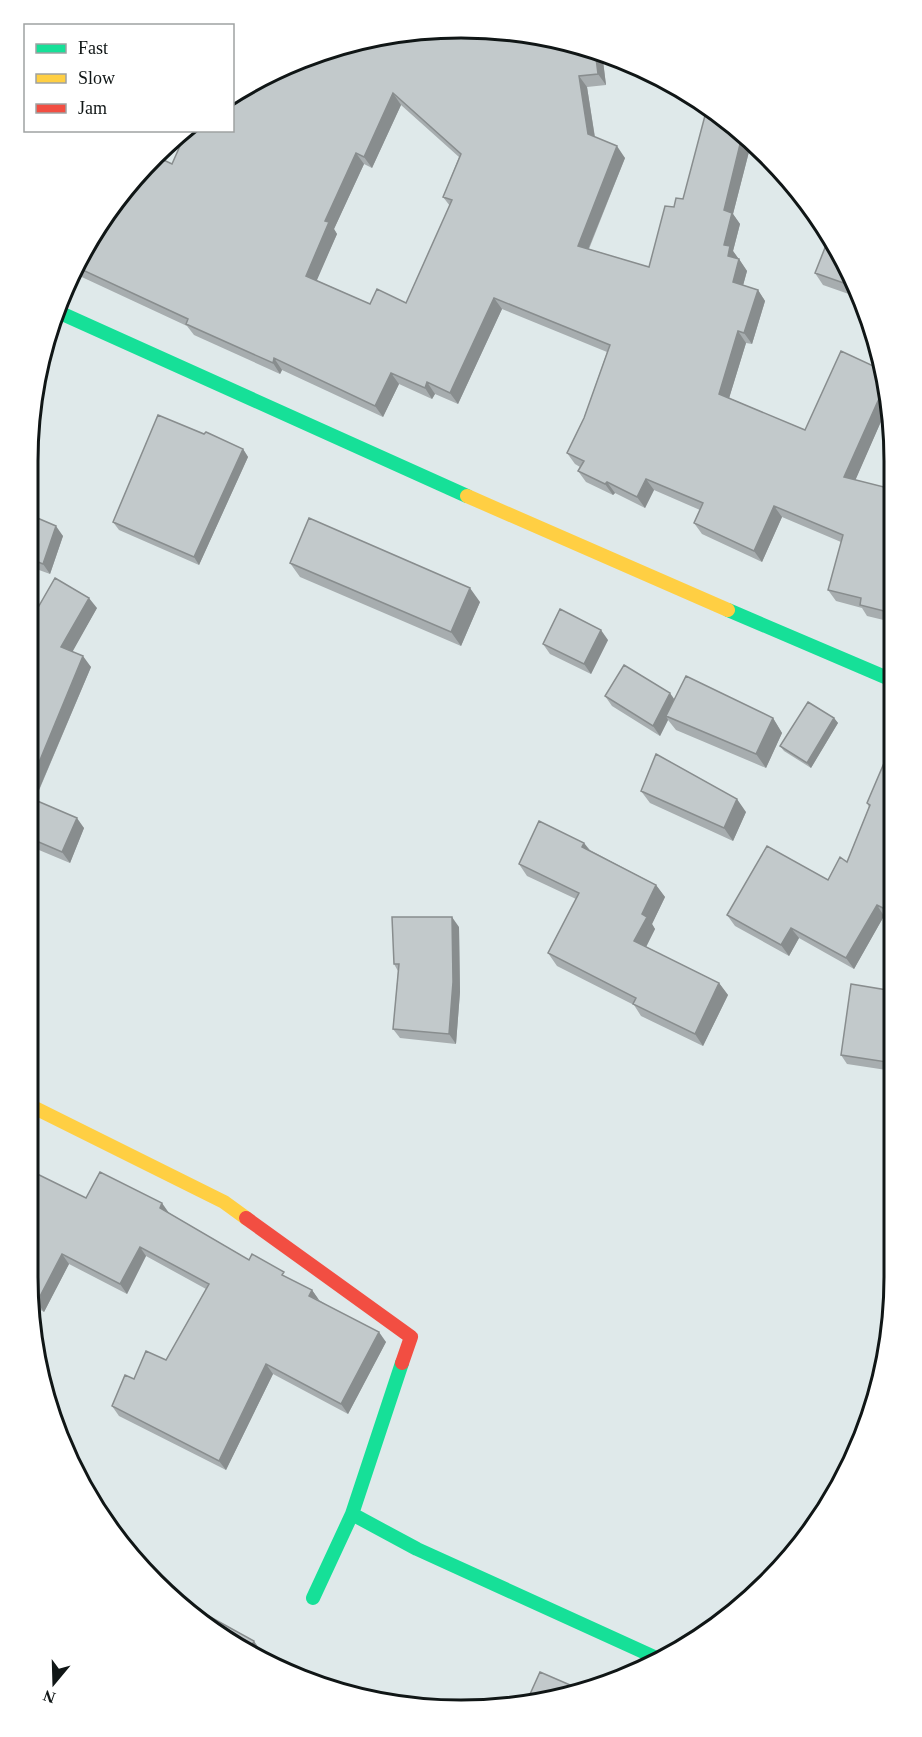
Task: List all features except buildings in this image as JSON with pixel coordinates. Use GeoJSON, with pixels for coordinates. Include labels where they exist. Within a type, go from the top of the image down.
{"type":"FeatureCollection","features":[{"type":"Feature","properties":{"kind":"street"},"geometry":{"type":"LineString","coordinates":[[64,315],[532,525],[884,677]]}},
{"type":"Feature","properties":{"kind":"street"},"geometry":{"type":"LineString","coordinates":[[38,1109],[224,1202],[411,1337],[352,1514],[314,1598]]}},
{"type":"Feature","properties":{"kind":"street"},"geometry":{"type":"LineString","coordinates":[[352,1514],[417,1549],[651,1654]]}},
{"type":"Feature","properties":{"kind":"traffic: fast"},"geometry":{"type":"LineString","coordinates":[[64,315],[467,496]]}},
{"type":"Feature","properties":{"kind":"traffic: fast"},"geometry":{"type":"LineString","coordinates":[[728,610],[884,677]]}},
{"type":"Feature","properties":{"kind":"traffic: fast"},"geometry":{"type":"LineString","coordinates":[[313,1598],[352,1514],[402,1363]]}},
{"type":"Feature","properties":{"kind":"traffic: fast"},"geometry":{"type":"LineString","coordinates":[[352,1514],[417,1549],[650,1655]]}},
{"type":"Feature","properties":{"kind":"traffic: slow"},"geometry":{"type":"LineString","coordinates":[[467,496],[728,610]]}},
{"type":"Feature","properties":{"kind":"traffic: slow"},"geometry":{"type":"LineString","coordinates":[[38,1109],[224,1202],[246,1218]]}},
{"type":"Feature","properties":{"kind":"traffic: jam"},"geometry":{"type":"LineString","coordinates":[[246,1218],[411,1337],[402,1363]]}}]}
